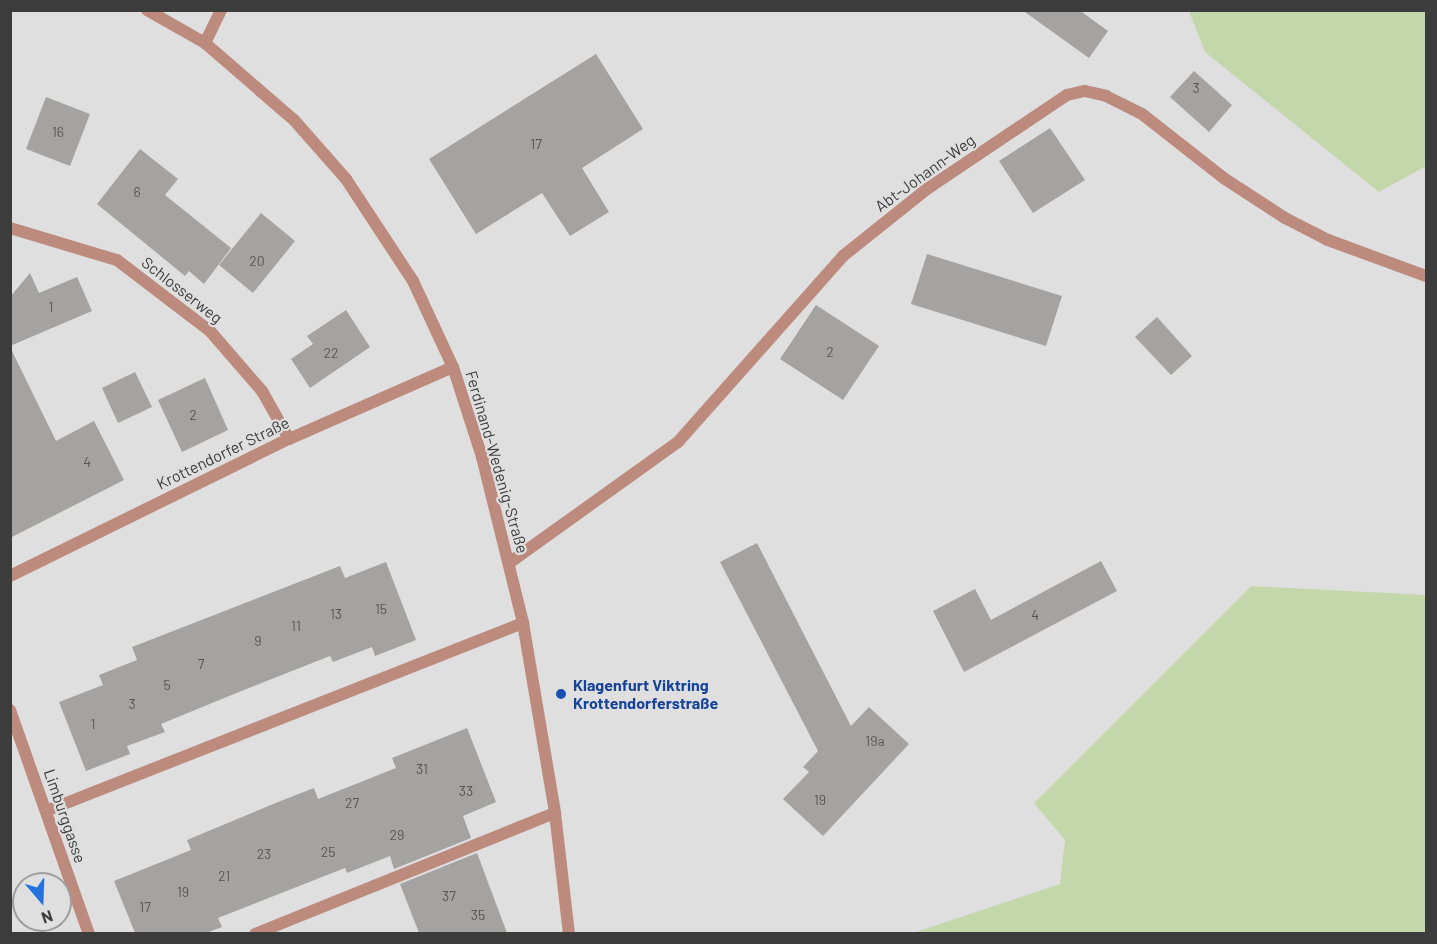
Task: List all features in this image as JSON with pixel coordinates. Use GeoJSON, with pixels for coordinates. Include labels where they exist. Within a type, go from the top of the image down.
{"type":"FeatureCollection","features":[{"type":"Feature","properties":{"kind":"street","name":"Ferdinand-Wedenig-Straße"},"geometry":{"type":"LineString","coordinates":[[147,10],[205,43],[294,120],[346,178],[413,281],[453,367],[482,457],[523,623],[555,813],[569,933]]}},
{"type":"Feature","properties":{"kind":"street"},"geometry":{"type":"LineString","coordinates":[[205,43],[221,10]]}},
{"type":"Feature","properties":{"kind":"street","name":"Abt-Johann-Weg"},"geometry":{"type":"LineString","coordinates":[[509,563],[678,442],[843,256],[927,189],[1067,95],[1085,91],[1106,96],[1142,114],[1225,179],[1285,218],[1328,240],[1426,276]]}},
{"type":"Feature","properties":{"kind":"street","name":"Schlosserweg"},"geometry":{"type":"LineString","coordinates":[[10,228],[117,260],[210,331],[262,391],[289,439]]}},
{"type":"Feature","properties":{"kind":"street","name":"Krottendorfer Straße"},"geometry":{"type":"LineString","coordinates":[[10,576],[289,439],[453,367]]}},
{"type":"Feature","properties":{"kind":"street"},"geometry":{"type":"LineString","coordinates":[[46,811],[523,623]]}},
{"type":"Feature","properties":{"kind":"street","name":"Limburggasse"},"geometry":{"type":"LineString","coordinates":[[10,710],[89,933]]}},
{"type":"Feature","properties":{"kind":"street"},"geometry":{"type":"LineString","coordinates":[[255,933],[555,813]]}},
{"type":"Feature","properties":{"kind":"green space"},"geometry":{"type":"Polygon","coordinates":[[[1189,11],[1426,11],[1426,166],[1379,192],[1205,52],[1189,11]]]}},
{"type":"Feature","properties":{"kind":"green space"},"geometry":{"type":"Polygon","coordinates":[[[1251,586],[1426,595],[1426,933],[913,933],[1060,884],[1065,840],[1034,803],[1251,586]]]}},
{"type":"Feature","properties":{"kind":"building"},"geometry":{"type":"Polygon","coordinates":[[[1022,10],[1079,10],[1108,31],[1089,58],[1022,10]]]}},
{"type":"Feature","properties":{"kind":"building"},"geometry":{"type":"Polygon","coordinates":[[[596,54],[643,129],[582,168],[609,212],[570,236],[542,193],[476,234],[429,159],[596,54]]]}},
{"type":"Feature","properties":{"kind":"building"},"geometry":{"type":"Polygon","coordinates":[[[1194,71],[1232,105],[1209,132],[1170,97],[1194,71]]]}},
{"type":"Feature","properties":{"kind":"building"},"geometry":{"type":"Polygon","coordinates":[[[46,97],[90,114],[70,166],[26,149],[46,97]]]}},
{"type":"Feature","properties":{"kind":"building"},"geometry":{"type":"Polygon","coordinates":[[[1050,128],[1085,180],[1033,213],[999,161],[1050,128]]]}},
{"type":"Feature","properties":{"kind":"building"},"geometry":{"type":"Polygon","coordinates":[[[140,149],[178,179],[165,195],[231,248],[204,284],[189,271],[185,276],[97,204],[140,149]]]}},
{"type":"Feature","properties":{"kind":"building"},"geometry":{"type":"Polygon","coordinates":[[[261,213],[295,241],[253,293],[219,265],[261,213]]]}},
{"type":"Feature","properties":{"kind":"building"},"geometry":{"type":"Polygon","coordinates":[[[927,254],[1062,296],[1046,346],[911,304],[927,254]]]}},
{"type":"Feature","properties":{"kind":"building"},"geometry":{"type":"Polygon","coordinates":[[[30,273],[39,293],[77,277],[92,311],[10,346],[10,297],[30,273]]]}},
{"type":"Feature","properties":{"kind":"building"},"geometry":{"type":"Polygon","coordinates":[[[816,305],[879,346],[843,400],[780,359],[816,305]]]}},
{"type":"Feature","properties":{"kind":"building"},"geometry":{"type":"Polygon","coordinates":[[[346,310],[370,347],[310,388],[291,359],[313,344],[307,336],[346,310]]]}},
{"type":"Feature","properties":{"kind":"building"},"geometry":{"type":"Polygon","coordinates":[[[1157,317],[1192,356],[1171,375],[1135,337],[1157,317]]]}},
{"type":"Feature","properties":{"kind":"building"},"geometry":{"type":"Polygon","coordinates":[[[10,347],[56,441],[94,421],[124,480],[10,538],[10,347]]]}},
{"type":"Feature","properties":{"kind":"building"},"geometry":{"type":"Polygon","coordinates":[[[135,372],[152,407],[118,423],[102,388],[135,372]]]}},
{"type":"Feature","properties":{"kind":"building"},"geometry":{"type":"Polygon","coordinates":[[[205,378],[228,430],[182,452],[158,400],[205,378]]]}},
{"type":"Feature","properties":{"kind":"building"},"geometry":{"type":"Polygon","coordinates":[[[757,543],[851,726],[869,707],[909,744],[823,836],[783,799],[809,772],[803,767],[818,751],[720,562],[757,543]]]}},
{"type":"Feature","properties":{"kind":"building"},"geometry":{"type":"Polygon","coordinates":[[[1101,561],[1117,591],[964,672],[933,611],[975,589],[991,620],[1101,561]]]}},
{"type":"Feature","properties":{"kind":"building"},"geometry":{"type":"Polygon","coordinates":[[[386,562],[416,640],[375,656],[372,647],[333,662],[330,656],[234,694],[161,724],[165,732],[127,746],[130,754],[86,771],[59,702],[103,685],[99,675],[137,660],[132,647],[340,566],[345,578],[386,562]]]}},
{"type":"Feature","properties":{"kind":"building"},"geometry":{"type":"Polygon","coordinates":[[[467,728],[496,802],[463,816],[471,838],[394,869],[390,856],[347,873],[345,868],[218,918],[222,927],[206,933],[135,933],[114,881],[191,850],[187,840],[314,788],[318,799],[396,768],[392,758],[467,728]]]}},
{"type":"Feature","properties":{"kind":"building"},"geometry":{"type":"Polygon","coordinates":[[[477,853],[507,933],[419,933],[400,884],[477,853]]]}},
{"type":"Feature","properties":{"kind":"place","name":"Klagenfurt Viktring Krottendorferstraße"},"geometry":{"type":"Point","coordinates":[561,694]}}]}
